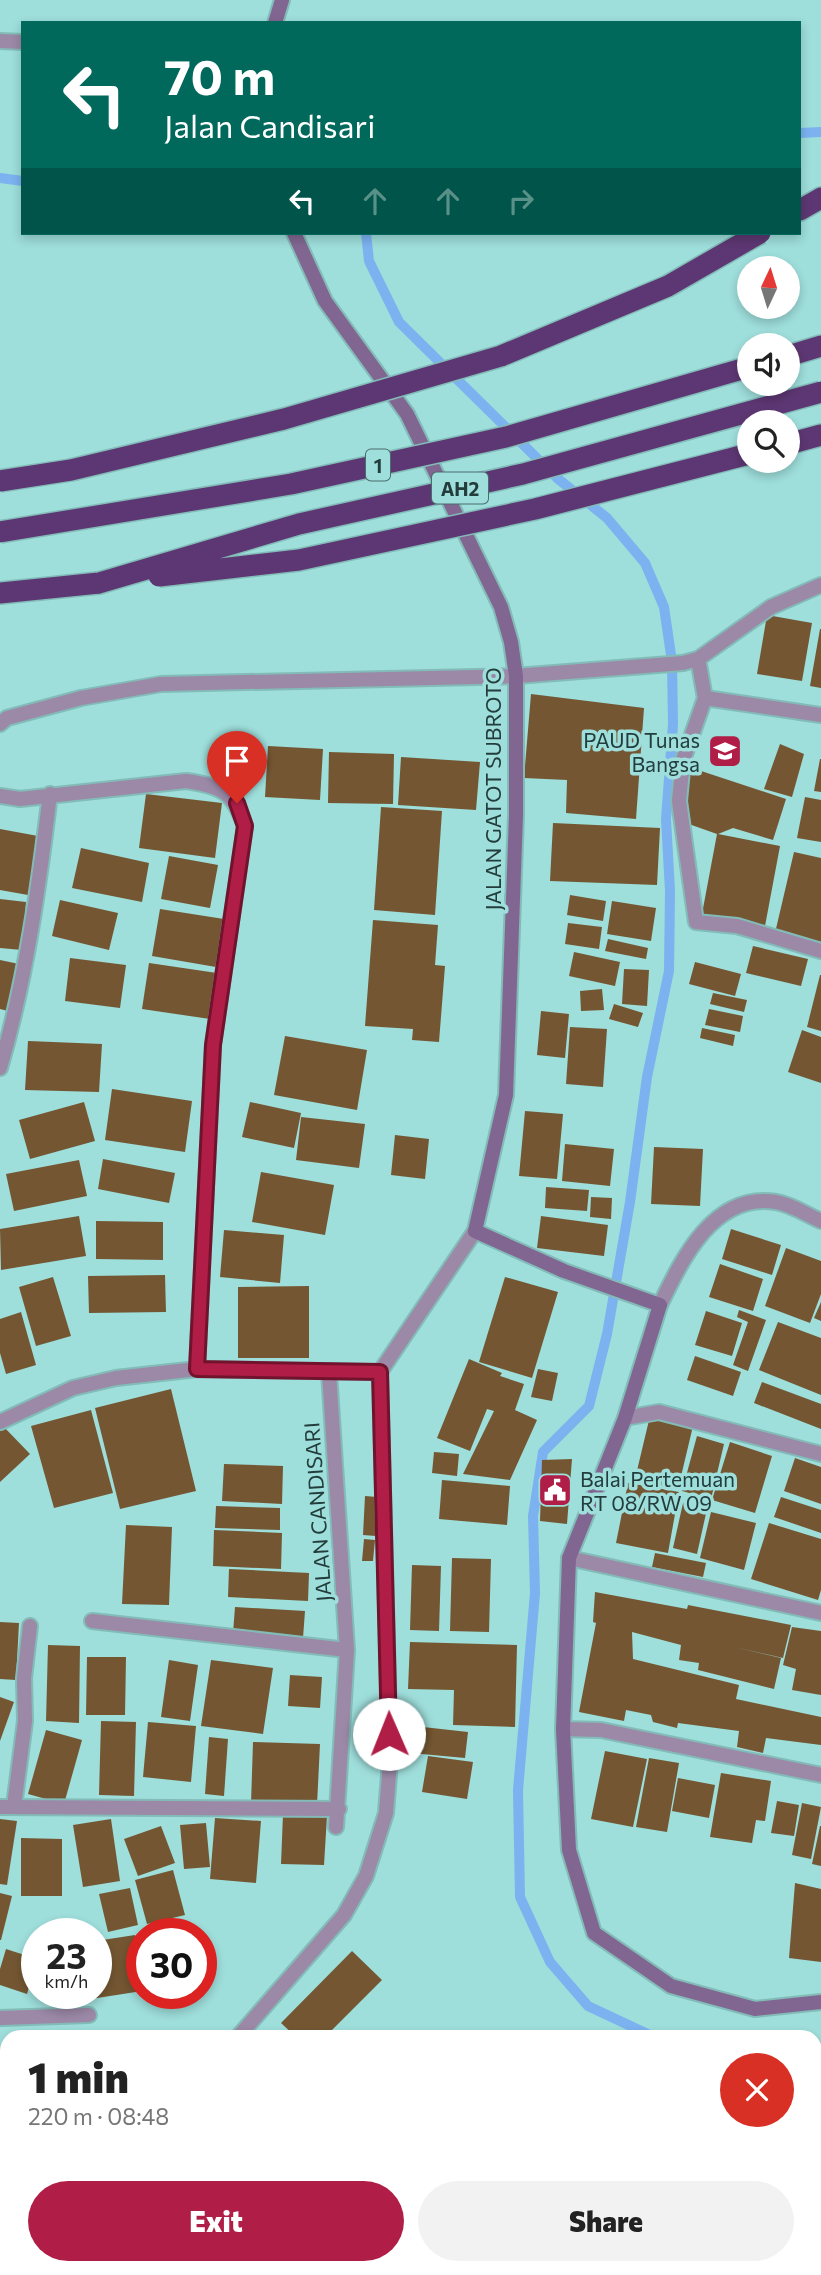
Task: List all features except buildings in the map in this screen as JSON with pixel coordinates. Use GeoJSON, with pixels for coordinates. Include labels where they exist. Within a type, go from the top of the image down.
{"type":"FeatureCollection","features":[{"type":"Feature","properties":{"kind":"highway"},"geometry":{"type":"LineString","coordinates":[[801,209],[821,198]]}},
{"type":"Feature","properties":{"kind":"highway"},"geometry":{"type":"LineString","coordinates":[[0,481],[71,470],[284,419],[501,356],[667,286],[756,235]]}},
{"type":"Feature","properties":{"kind":"highway"},"geometry":{"type":"LineString","coordinates":[[800,352],[821,346]]}},
{"type":"Feature","properties":{"kind":"highway","name":"1"},"geometry":{"type":"LineString","coordinates":[[0,532],[291,484],[506,438],[737,371]]}},
{"type":"Feature","properties":{"kind":"highway","name":"AH2"},"geometry":{"type":"LineString","coordinates":[[99,583],[299,524],[523,474],[821,393]]}},
{"type":"Feature","properties":{"kind":"highway"},"geometry":{"type":"LineString","coordinates":[[800,441],[821,435]]}},
{"type":"Feature","properties":{"kind":"highway"},"geometry":{"type":"LineString","coordinates":[[0,593],[299,560],[535,509],[737,457]]}},
{"type":"Feature","properties":{"kind":"street"},"geometry":{"type":"LineString","coordinates":[[276,21],[282,0]]}},
{"type":"Feature","properties":{"kind":"street"},"geometry":{"type":"LineString","coordinates":[[0,41],[21,42]]}},
{"type":"Feature","properties":{"kind":"street","name":"JALAN GATOT SUBROTO"},"geometry":{"type":"LineString","coordinates":[[296,237],[325,301],[407,414],[501,607],[516,676],[516,815],[506,1095],[475,1231]]}},
{"type":"Feature","properties":{"kind":"street"},"geometry":{"type":"LineString","coordinates":[[0,724],[7,718],[81,698],[161,684],[516,676],[683,663],[698,659],[771,607],[821,585]]}},
{"type":"Feature","properties":{"kind":"street"},"geometry":{"type":"LineString","coordinates":[[698,659],[705,698],[683,760],[679,801],[696,922],[737,926],[821,951]]}},
{"type":"Feature","properties":{"kind":"street"},"geometry":{"type":"LineString","coordinates":[[705,698],[821,715]]}},
{"type":"Feature","properties":{"kind":"street"},"geometry":{"type":"LineString","coordinates":[[0,796],[20,799],[186,781],[209,784],[223,790],[237,803],[245,826],[213,1045],[197,1369]]}},
{"type":"Feature","properties":{"kind":"street"},"geometry":{"type":"LineString","coordinates":[[0,1068],[15,1016],[43,858],[50,794]]}},
{"type":"Feature","properties":{"kind":"street"},"geometry":{"type":"LineString","coordinates":[[821,1221],[780,1202],[745,1203],[705,1228],[682,1258],[660,1305],[625,1418],[569,1558],[563,1729],[569,1850],[594,1933],[671,1986],[755,2009],[821,2002]]}},
{"type":"Feature","properties":{"kind":"street"},"geometry":{"type":"LineString","coordinates":[[244,2030],[344,1915],[366,1876],[386,1813],[390,1762],[380,1372],[475,1231],[564,1272],[660,1305]]}},
{"type":"Feature","properties":{"kind":"street"},"geometry":{"type":"LineString","coordinates":[[0,1422],[73,1388],[116,1378],[197,1369],[380,1372]]}},
{"type":"Feature","properties":{"kind":"street","name":"JALAN CANDISARI"},"geometry":{"type":"LineString","coordinates":[[329,1371],[347,1650],[336,1827]]}},
{"type":"Feature","properties":{"kind":"street"},"geometry":{"type":"LineString","coordinates":[[625,1418],[659,1412],[821,1454]]}},
{"type":"Feature","properties":{"kind":"street"},"geometry":{"type":"LineString","coordinates":[[569,1558],[821,1613]]}},
{"type":"Feature","properties":{"kind":"street"},"geometry":{"type":"LineString","coordinates":[[92,1621],[347,1650]]}},
{"type":"Feature","properties":{"kind":"street"},"geometry":{"type":"LineString","coordinates":[[30,1626],[24,1678],[26,1721],[7,1807],[339,1809]]}},
{"type":"Feature","properties":{"kind":"street"},"geometry":{"type":"LineString","coordinates":[[563,1729],[601,1730],[821,1775]]}},
{"type":"Feature","properties":{"kind":"street"},"geometry":{"type":"LineString","coordinates":[[0,2018],[89,2015]]}},
{"type":"Feature","properties":{"kind":"waterway"},"geometry":{"type":"LineString","coordinates":[[801,133],[821,132]]}},
{"type":"Feature","properties":{"kind":"waterway"},"geometry":{"type":"LineString","coordinates":[[0,178],[21,181]]}},
{"type":"Feature","properties":{"kind":"waterway"},"geometry":{"type":"LineString","coordinates":[[366,235],[369,261],[399,322],[557,478],[607,518],[645,563],[664,607],[672,662],[673,724],[666,819],[670,891],[669,971],[647,1077],[630,1202],[607,1334],[589,1406],[543,1452],[533,1516],[535,1593],[518,1790],[520,1897],[550,1962],[588,2006],[639,2030]]}},
{"type":"Feature","properties":{"kind":"place","name":"PAUD Tunas Bangsa"},"geometry":{"type":"Point","coordinates":[725,751]}},
{"type":"Feature","properties":{"kind":"place","name":"Balai Pertemuan RT 08/RW 09"},"geometry":{"type":"Point","coordinates":[555,1490]}},
{"type":"Feature","properties":{"kind":"route"},"geometry":{"type":"LineString","coordinates":[[237,803],[245,826],[213,1045],[197,1369],[380,1372],[389,1734]]}}]}
